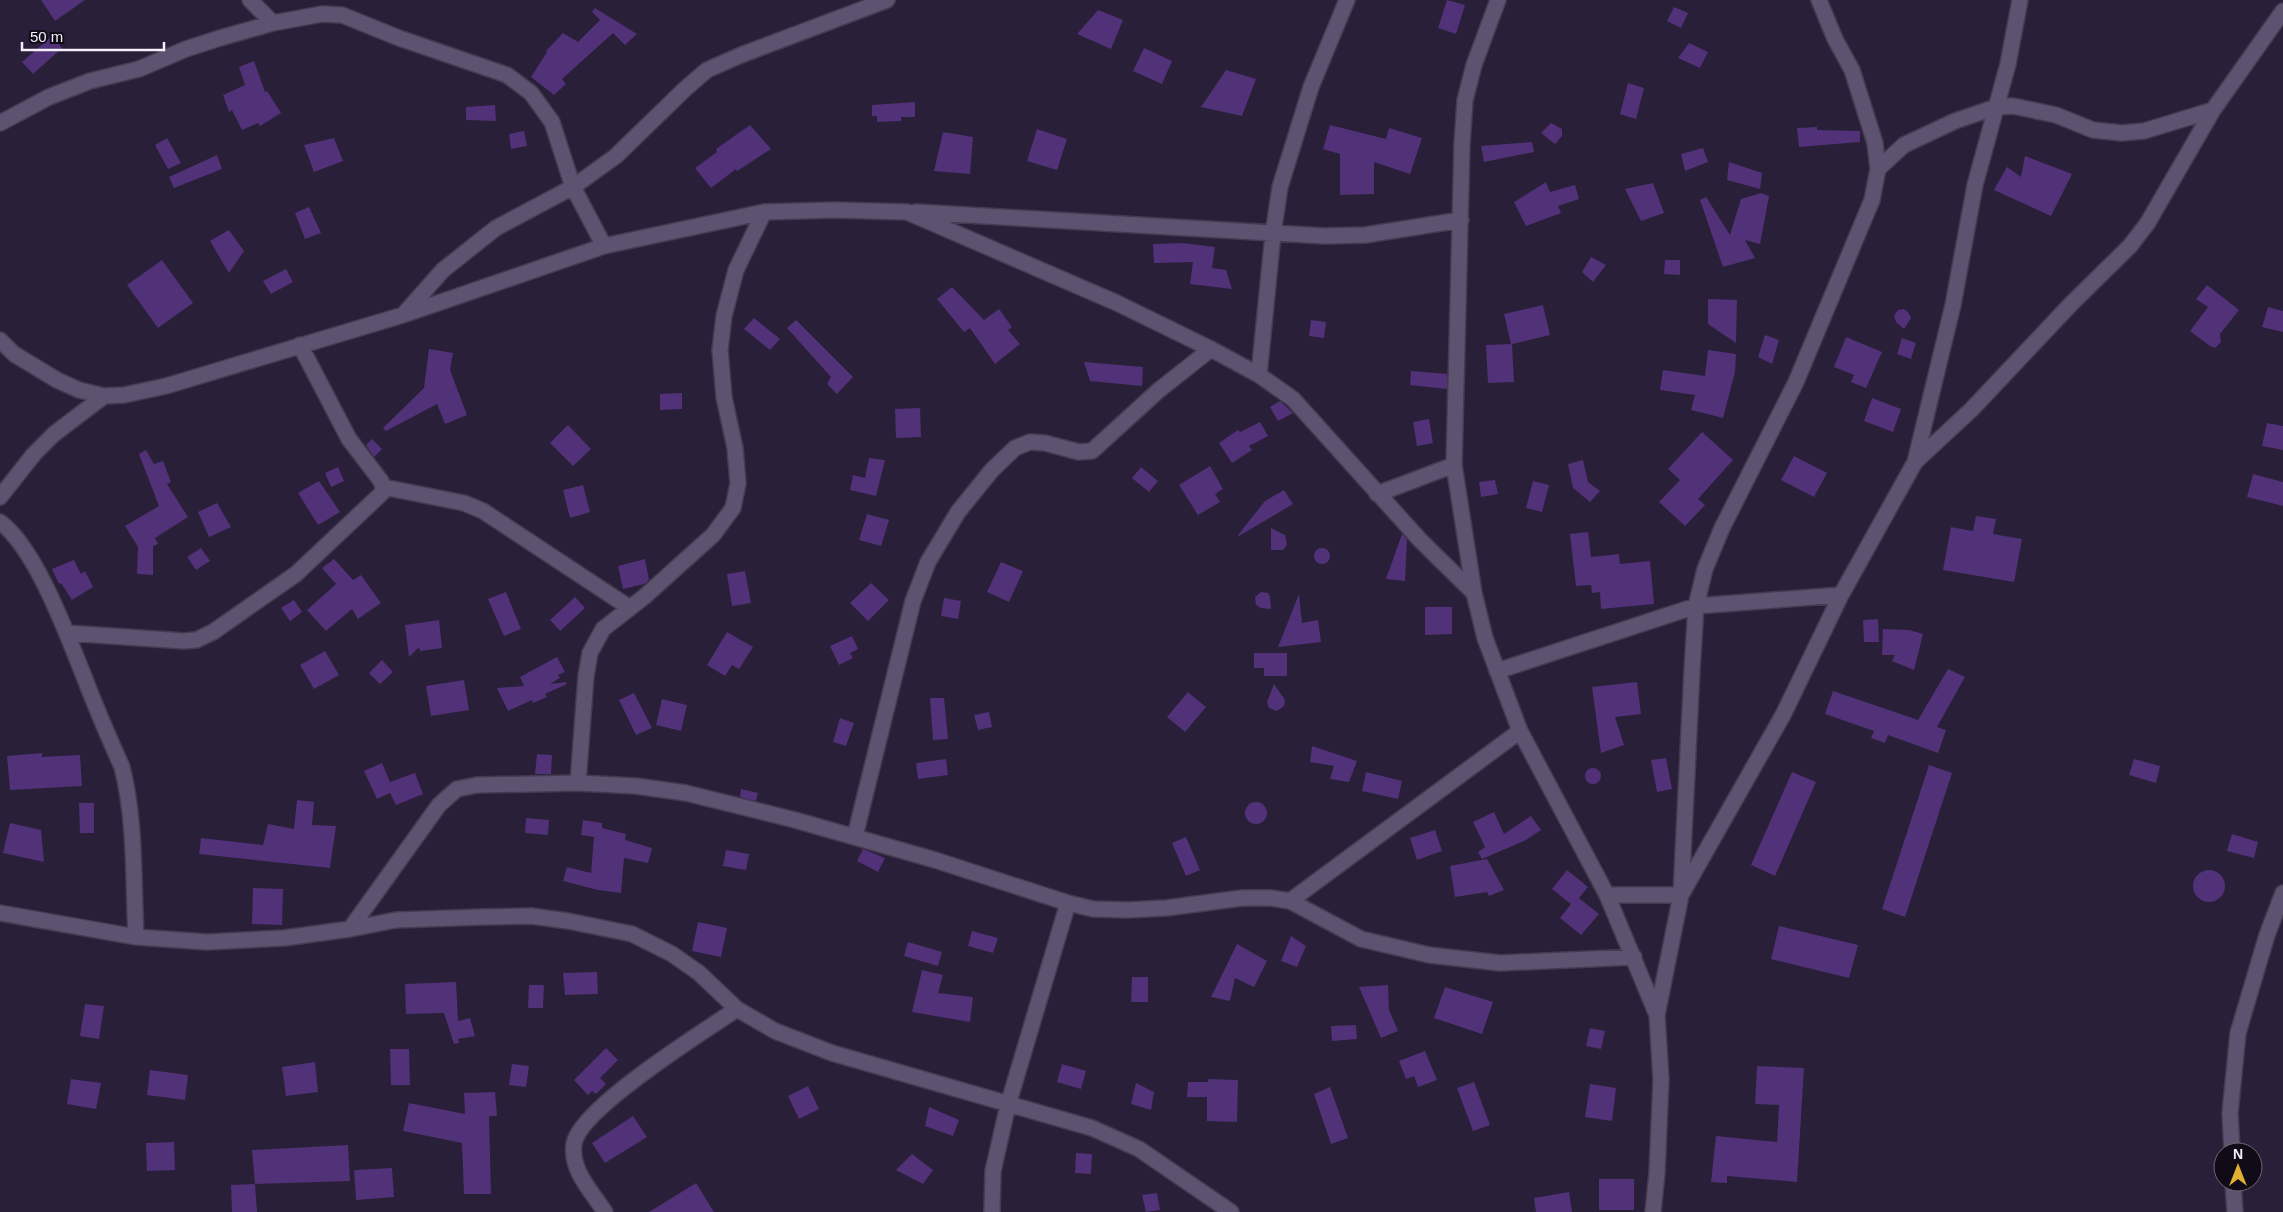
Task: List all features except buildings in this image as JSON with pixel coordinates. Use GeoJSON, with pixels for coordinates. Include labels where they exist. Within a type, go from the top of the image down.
{"type":"FeatureCollection","features":[{"type":"Feature","properties":{"kind":"street"},"geometry":{"type":"LineString","coordinates":[[250,0],[273,23]]}},
{"type":"Feature","properties":{"kind":"street"},"geometry":{"type":"LineString","coordinates":[[403,315],[443,270],[496,228],[573,187],[616,156],[684,88],[708,70],[741,55],[887,0]]}},
{"type":"Feature","properties":{"kind":"street"},"geometry":{"type":"LineString","coordinates":[[1259,375],[1273,234],[1280,187],[1311,87],[1347,0]]}},
{"type":"Feature","properties":{"kind":"street"},"geometry":{"type":"LineString","coordinates":[[1498,0],[1474,65],[1465,100],[1462,144],[1454,465],[1474,593],[1485,638],[1520,731],[1607,895],[1657,1015]]}},
{"type":"Feature","properties":{"kind":"street"},"geometry":{"type":"LineString","coordinates":[[1653,1212],[1657,1173],[1661,1080],[1657,1015],[1681,895],[1696,606],[1705,568],[1715,544],[1796,382],[1872,200],[1878,169],[1875,142],[1852,70],[1835,39],[1819,0]]}},
{"type":"Feature","properties":{"kind":"street"},"geometry":{"type":"LineString","coordinates":[[1681,895],[1783,716],[1841,595],[1915,462],[1954,305],[1975,185],[2008,64],[2020,0]]}},
{"type":"Feature","properties":{"kind":"street"},"geometry":{"type":"LineString","coordinates":[[1915,462],[1972,409],[2071,304],[2130,246],[2147,224],[2213,110],[2283,11]]}},
{"type":"Feature","properties":{"kind":"street"},"geometry":{"type":"LineString","coordinates":[[0,123],[49,97],[90,81],[139,69],[186,49],[273,23],[322,14],[342,15],[400,38],[507,75],[530,93],[552,122],[573,187],[604,246]]}},
{"type":"Feature","properties":{"kind":"street"},"geometry":{"type":"LineString","coordinates":[[1878,169],[1904,145],[1955,121],[1996,108],[2013,106],[2048,113],[2093,130],[2122,133],[2144,131],[2213,110]]}},
{"type":"Feature","properties":{"kind":"street"},"geometry":{"type":"LineString","coordinates":[[0,340],[14,354],[57,380],[78,390],[104,396],[124,395],[166,386],[403,315],[604,246],[764,212],[835,210],[907,212],[1325,236],[1365,235],[1461,220]]}},
{"type":"Feature","properties":{"kind":"street"},"geometry":{"type":"LineString","coordinates":[[578,783],[586,676],[590,652],[603,629],[630,608],[713,535],[733,508],[738,483],[735,448],[724,397],[720,350],[724,316],[736,270],[764,212]]}},
{"type":"Feature","properties":{"kind":"street"},"geometry":{"type":"LineString","coordinates":[[907,212],[1117,303],[1259,375],[1293,400],[1420,540],[1474,593]]}},
{"type":"Feature","properties":{"kind":"street"},"geometry":{"type":"LineString","coordinates":[[67,633],[184,642],[196,640],[213,632],[296,574],[382,493],[381,481],[349,439],[300,345]]}},
{"type":"Feature","properties":{"kind":"street"},"geometry":{"type":"LineString","coordinates":[[855,836],[913,601],[928,562],[958,512],[992,470],[1015,448],[1030,442],[1045,443],[1079,452],[1092,451],[1159,390],[1210,349]]}},
{"type":"Feature","properties":{"kind":"street"},"geometry":{"type":"LineString","coordinates":[[0,497],[34,454],[54,434],[104,396]]}},
{"type":"Feature","properties":{"kind":"street"},"geometry":{"type":"LineString","coordinates":[[1377,494],[1454,465]]}},
{"type":"Feature","properties":{"kind":"street"},"geometry":{"type":"LineString","coordinates":[[383,487],[464,503],[483,511],[630,608]]}},
{"type":"Feature","properties":{"kind":"street"},"geometry":{"type":"LineString","coordinates":[[0,522],[24,546],[67,633],[122,767],[127,788],[136,937]]}},
{"type":"Feature","properties":{"kind":"street"},"geometry":{"type":"LineString","coordinates":[[1497,671],[1696,606],[1841,595]]}},
{"type":"Feature","properties":{"kind":"street"},"geometry":{"type":"LineString","coordinates":[[1290,901],[1520,731]]}},
{"type":"Feature","properties":{"kind":"street"},"geometry":{"type":"LineString","coordinates":[[350,929],[439,805],[457,789],[477,785],[578,783],[636,786],[686,794],[855,836],[1068,904],[1093,909],[1166,908],[1242,898],[1270,898],[1290,901],[1361,938],[1429,955],[1500,962],[1634,957]]}},
{"type":"Feature","properties":{"kind":"street"},"geometry":{"type":"LineString","coordinates":[[2231,1142],[2230,1113],[2238,1033],[2267,935],[2283,893]]}},
{"type":"Feature","properties":{"kind":"street"},"geometry":{"type":"LineString","coordinates":[[1607,895],[1681,895]]}},
{"type":"Feature","properties":{"kind":"street"},"geometry":{"type":"LineString","coordinates":[[992,1212],[993,1171],[1008,1105],[1068,904]]}},
{"type":"Feature","properties":{"kind":"street"},"geometry":{"type":"LineString","coordinates":[[0,913],[136,937],[207,942],[284,938],[350,929],[396,920],[530,916],[568,921],[632,934],[672,954],[699,973],[736,1009],[775,1031],[832,1053],[1092,1128],[1138,1149],[1232,1212]]}},
{"type":"Feature","properties":{"kind":"street"},"geometry":{"type":"LineString","coordinates":[[605,1212],[578,1171],[574,1158],[574,1143],[579,1132],[586,1122],[624,1088],[736,1009]]}},
{"type":"Feature","properties":{"kind":"street"},"geometry":{"type":"LineString","coordinates":[[2233,1192],[2234,1212]]}}]}
